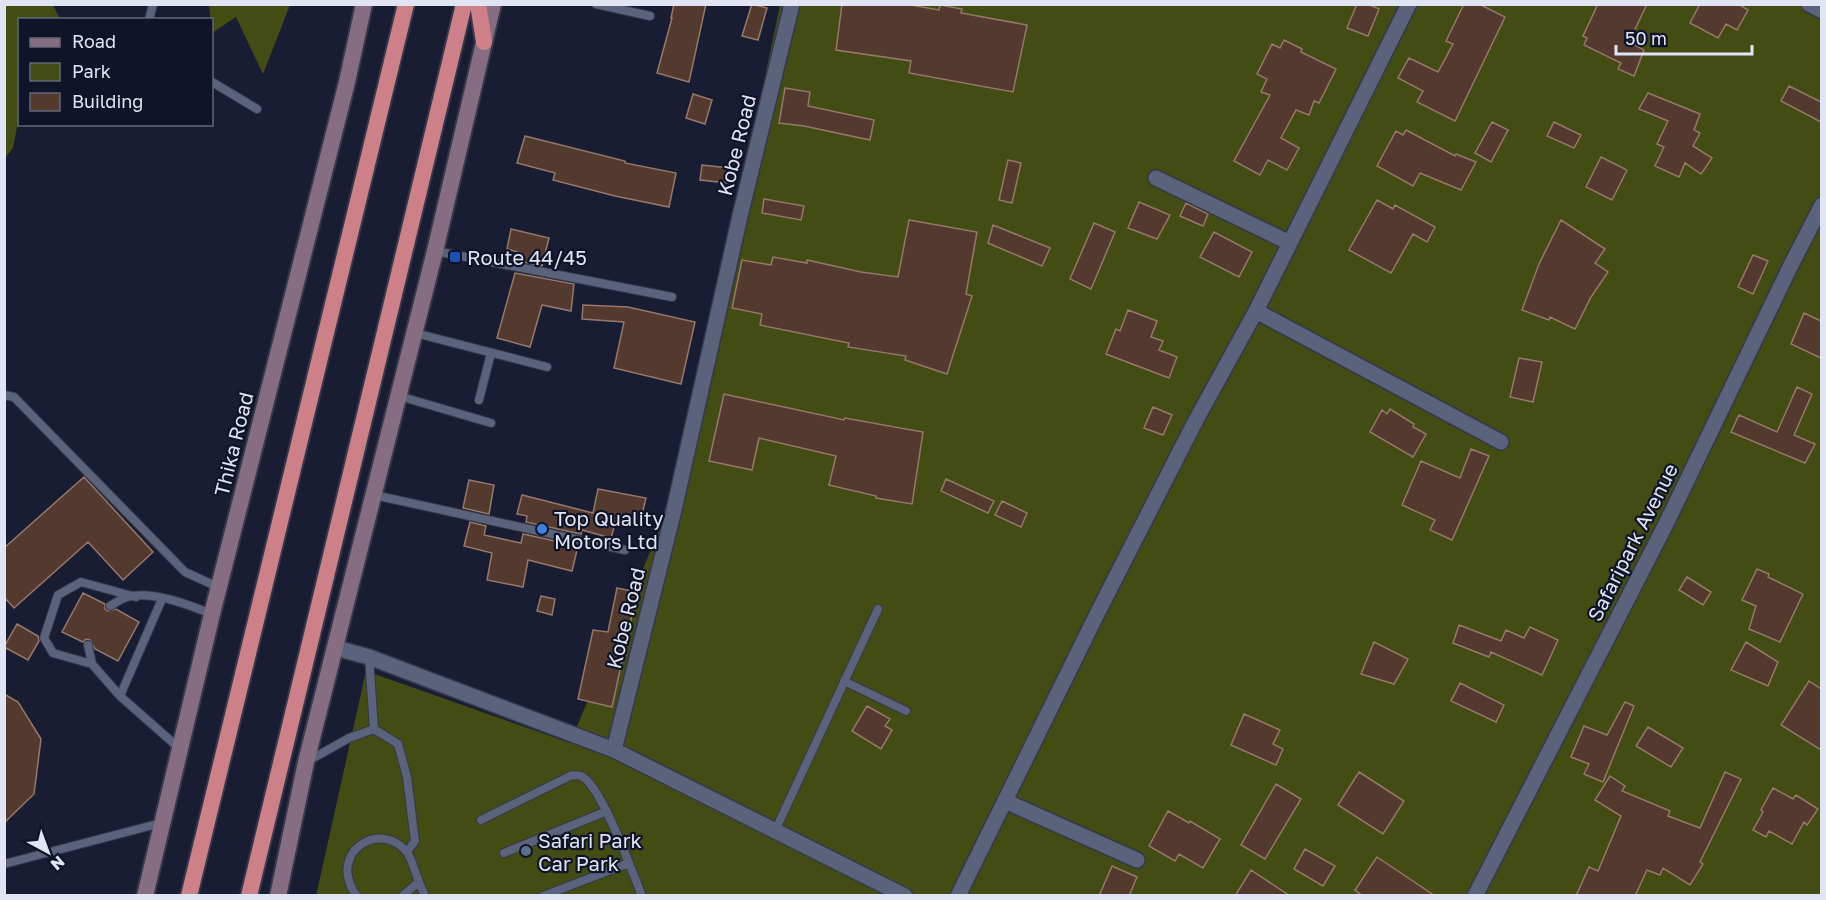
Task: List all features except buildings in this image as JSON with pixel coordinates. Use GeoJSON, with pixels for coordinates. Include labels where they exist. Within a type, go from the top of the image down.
{"type":"FeatureCollection","features":[{"type":"Feature","properties":{"kind":"highway"},"geometry":{"type":"LineString","coordinates":[[189,896],[406,4]]}},
{"type":"Feature","properties":{"kind":"highway"},"geometry":{"type":"LineString","coordinates":[[249,896],[464,4]]}},
{"type":"Feature","properties":{"kind":"highway"},"geometry":{"type":"LineString","coordinates":[[478,4],[484,42]]}},
{"type":"Feature","properties":{"kind":"main road","name":"Thika Road"},"geometry":{"type":"LineString","coordinates":[[145,896],[218,587],[347,82],[364,4]]}},
{"type":"Feature","properties":{"kind":"main road"},"geometry":{"type":"LineString","coordinates":[[278,896],[306,762],[415,333],[493,4]]}},
{"type":"Feature","properties":{"kind":"street","name":"Kobe Road"},"geometry":{"type":"LineString","coordinates":[[614,750],[674,510],[740,216],[792,4]]}},
{"type":"Feature","properties":{"kind":"street"},"geometry":{"type":"LineString","coordinates":[[958,896],[1196,420],[1256,312],[1409,4]]}},
{"type":"Feature","properties":{"kind":"street"},"geometry":{"type":"LineString","coordinates":[[1809,4],[1821,11]]}},
{"type":"Feature","properties":{"kind":"street"},"geometry":{"type":"LineString","coordinates":[[1156,178],[1290,243]]}},
{"type":"Feature","properties":{"kind":"street","name":"Safaripark Avenue"},"geometry":{"type":"LineString","coordinates":[[1475,896],[1666,524],[1821,205]]}},
{"type":"Feature","properties":{"kind":"street"},"geometry":{"type":"LineString","coordinates":[[1256,312],[1501,442]]}},
{"type":"Feature","properties":{"kind":"street"},"geometry":{"type":"LineString","coordinates":[[336,648],[369,657],[614,750],[905,896]]}},
{"type":"Feature","properties":{"kind":"street"},"geometry":{"type":"LineString","coordinates":[[1005,801],[1137,860]]}},
{"type":"Feature","properties":{"kind":"lane"},"geometry":{"type":"LineString","coordinates":[[596,4],[650,16]]}},
{"type":"Feature","properties":{"kind":"lane"},"geometry":{"type":"LineString","coordinates":[[213,83],[257,109]]}},
{"type":"Feature","properties":{"kind":"lane"},"geometry":{"type":"LineString","coordinates":[[435,251],[672,297]]}},
{"type":"Feature","properties":{"kind":"lane"},"geometry":{"type":"LineString","coordinates":[[415,333],[547,367]]}},
{"type":"Feature","properties":{"kind":"lane"},"geometry":{"type":"LineString","coordinates":[[479,400],[491,353]]}},
{"type":"Feature","properties":{"kind":"lane"},"geometry":{"type":"LineString","coordinates":[[4,395],[14,398],[185,572],[218,587]]}},
{"type":"Feature","properties":{"kind":"lane"},"geometry":{"type":"LineString","coordinates":[[399,396],[491,423]]}},
{"type":"Feature","properties":{"kind":"lane"},"geometry":{"type":"LineString","coordinates":[[374,495],[625,550]]}},
{"type":"Feature","properties":{"kind":"lane"},"geometry":{"type":"LineString","coordinates":[[92,664],[53,653],[44,638],[58,595],[81,582],[136,597]]}},
{"type":"Feature","properties":{"kind":"lane"},"geometry":{"type":"LineString","coordinates":[[110,606],[128,597],[162,599],[181,602],[212,614]]}},
{"type":"Feature","properties":{"kind":"lane"},"geometry":{"type":"LineString","coordinates":[[120,696],[162,599]]}},
{"type":"Feature","properties":{"kind":"lane"},"geometry":{"type":"LineString","coordinates":[[775,831],[878,609]]}},
{"type":"Feature","properties":{"kind":"lane"},"geometry":{"type":"LineString","coordinates":[[88,645],[92,664],[120,696],[180,749]]}},
{"type":"Feature","properties":{"kind":"lane"},"geometry":{"type":"LineString","coordinates":[[369,657],[374,729]]}},
{"type":"Feature","properties":{"kind":"lane"},"geometry":{"type":"LineString","coordinates":[[844,681],[906,711]]}},
{"type":"Feature","properties":{"kind":"lane"},"geometry":{"type":"LineString","coordinates":[[306,762],[349,738],[374,729]]}},
{"type":"Feature","properties":{"kind":"lane"},"geometry":{"type":"LineString","coordinates":[[374,729],[398,744],[407,777],[415,841],[406,852]]}},
{"type":"Feature","properties":{"kind":"lane"},"geometry":{"type":"LineString","coordinates":[[481,820],[572,775],[582,777],[591,785],[607,811],[642,896]]}},
{"type":"Feature","properties":{"kind":"lane"},"geometry":{"type":"LineString","coordinates":[[504,853],[607,811]]}},
{"type":"Feature","properties":{"kind":"lane"},"geometry":{"type":"LineString","coordinates":[[4,864],[163,823]]}},
{"type":"Feature","properties":{"kind":"lane"},"geometry":{"type":"LineString","coordinates":[[355,895],[346,873],[351,853],[368,840],[390,839],[406,852],[425,896]]}},
{"type":"Feature","properties":{"kind":"lane"},"geometry":{"type":"LineString","coordinates":[[543,896],[629,863]]}},
{"type":"Feature","properties":{"kind":"lane"},"geometry":{"type":"LineString","coordinates":[[402,896],[420,882]]}},
{"type":"Feature","properties":{"kind":"green space"},"geometry":{"type":"Polygon","coordinates":[[[5,4],[53,5],[60,18],[18,18],[18,121],[13,148],[5,158],[5,4]]]}},
{"type":"Feature","properties":{"kind":"green space"},"geometry":{"type":"Polygon","coordinates":[[[209,5],[290,5],[263,74],[236,17],[213,32],[213,18],[210,18],[209,5]]]}},
{"type":"Feature","properties":{"kind":"green space"},"geometry":{"type":"Polygon","coordinates":[[[780,5],[1821,5],[1821,895],[316,896],[366,671],[570,743],[681,478],[780,5]]]}},
{"type":"Feature","properties":{"kind":"place","name":"Route 44/45"},"geometry":{"type":"Point","coordinates":[455,257]}},
{"type":"Feature","properties":{"kind":"place","name":"Top Quality Motors Ltd"},"geometry":{"type":"Point","coordinates":[542,529]}},
{"type":"Feature","properties":{"kind":"place","name":"Safari Park Car Park"},"geometry":{"type":"Point","coordinates":[526,851]}}]}
